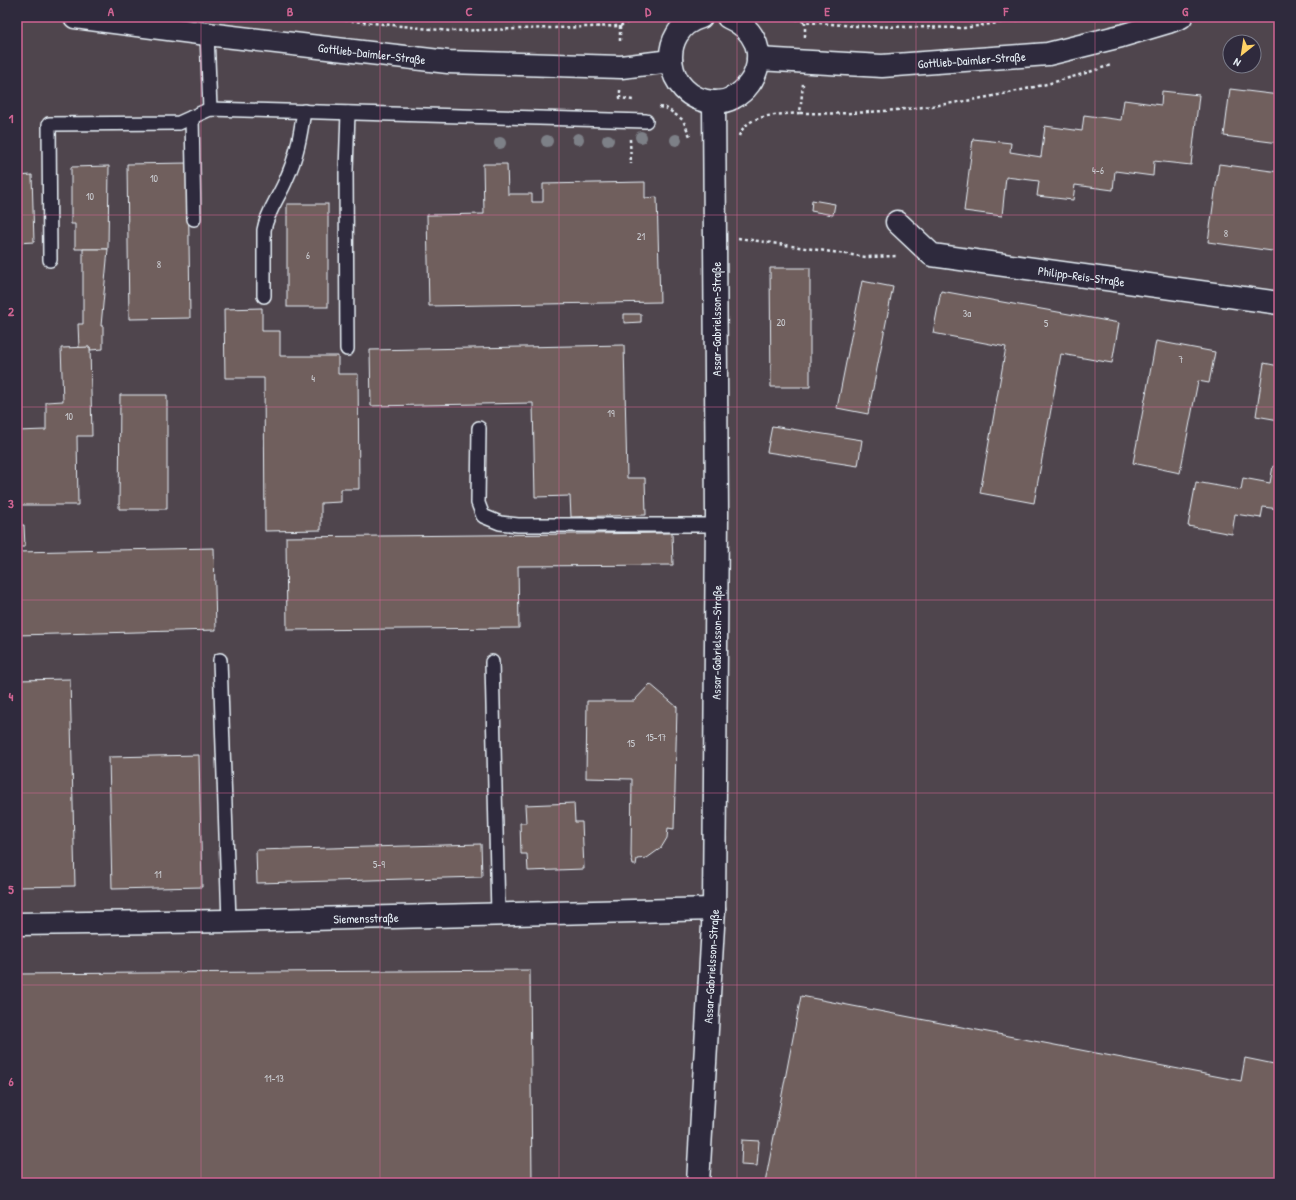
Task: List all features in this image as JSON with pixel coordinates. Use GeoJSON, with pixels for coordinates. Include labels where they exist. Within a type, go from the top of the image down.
{"type":"FeatureCollection","features":[{"type":"Feature","properties":{"kind":"street","name":"Gottlieb-Daimler-Straße"},"geometry":{"type":"LineString","coordinates":[[75,17],[448,62],[621,67],[671,61]]}},
{"type":"Feature","properties":{"kind":"street"},"geometry":{"type":"LineString","coordinates":[[701,17],[686,25],[677,35],[672,48],[671,61],[674,74],[680,86],[701,100],[714,102],[728,100],[740,94],[750,84],[756,72],[758,59],[756,44],[749,31],[738,21],[728,17]]}},
{"type":"Feature","properties":{"kind":"street","name":"Gottlieb-Daimler-Straße"},"geometry":{"type":"LineString","coordinates":[[758,59],[882,66],[1048,54],[1121,36],[1181,17]]}},
{"type":"Feature","properties":{"kind":"street","name":"Assar-Gabrielsson-Straße"},"geometry":{"type":"LineString","coordinates":[[698,1183],[714,909],[716,235],[714,102]]}},
{"type":"Feature","properties":{"kind":"street"},"geometry":{"type":"LineString","coordinates":[[897,222],[932,255]]}},
{"type":"Feature","properties":{"kind":"street","name":"Philipp-Reis-Straße"},"geometry":{"type":"LineString","coordinates":[[932,255],[1279,303]]}},
{"type":"Feature","properties":{"kind":"street","name":"Siemensstraße"},"geometry":{"type":"LineString","coordinates":[[17,924],[229,921],[714,909]]}},
{"type":"Feature","properties":{"kind":"lane"},"geometry":{"type":"LineString","coordinates":[[207,34],[210,109]]}},
{"type":"Feature","properties":{"kind":"lane"},"geometry":{"type":"LineString","coordinates":[[50,260],[49,124],[179,123],[210,109],[646,121]]}},
{"type":"Feature","properties":{"kind":"lane"},"geometry":{"type":"LineString","coordinates":[[264,296],[265,222],[296,156],[304,111]]}},
{"type":"Feature","properties":{"kind":"lane"},"geometry":{"type":"LineString","coordinates":[[347,349],[346,170],[348,113]]}},
{"type":"Feature","properties":{"kind":"lane"},"geometry":{"type":"LineString","coordinates":[[192,117],[194,219]]}},
{"type":"Feature","properties":{"kind":"lane"},"geometry":{"type":"LineString","coordinates":[[479,428],[478,502],[483,516],[494,521],[518,525],[716,525]]}},
{"type":"Feature","properties":{"kind":"lane"},"geometry":{"type":"LineString","coordinates":[[220,660],[229,921]]}},
{"type":"Feature","properties":{"kind":"lane"},"geometry":{"type":"LineString","coordinates":[[492,662],[498,914]]}},
{"type":"Feature","properties":{"kind":"path"},"geometry":{"type":"LineString","coordinates":[[315,17],[450,31],[620,26],[639,17]]}},
{"type":"Feature","properties":{"kind":"path"},"geometry":{"type":"LineString","coordinates":[[790,17],[805,22],[856,26],[964,28],[1038,17]]}},
{"type":"Feature","properties":{"kind":"path"},"geometry":{"type":"LineString","coordinates":[[800,114],[805,62],[805,22]]}},
{"type":"Feature","properties":{"kind":"path"},"geometry":{"type":"LineString","coordinates":[[620,26],[620,98],[634,100]]}},
{"type":"Feature","properties":{"kind":"path"},"geometry":{"type":"LineString","coordinates":[[715,152],[737,153],[741,130],[748,122],[768,116],[851,113],[900,109],[1000,95],[1052,82],[1113,64]]}},
{"type":"Feature","properties":{"kind":"path"},"geometry":{"type":"LineString","coordinates":[[654,105],[666,108],[683,120],[690,137]]}},
{"type":"Feature","properties":{"kind":"path"},"geometry":{"type":"LineString","coordinates":[[630,120],[631,164]]}},
{"type":"Feature","properties":{"kind":"path"},"geometry":{"type":"LineString","coordinates":[[716,235],[866,257],[932,255]]}},
{"type":"Feature","properties":{"kind":"shaded area"},"geometry":{"type":"Polygon","coordinates":[[[17,17],[436,17],[494,21],[601,17],[817,17],[910,24],[1005,17],[1279,17],[1279,1183],[17,1183],[17,17]]]}},
{"type":"Feature","properties":{"kind":"building"},"geometry":{"type":"Polygon","coordinates":[[[1230,89],[1279,95],[1279,143],[1224,136],[1230,89]]]}},
{"type":"Feature","properties":{"kind":"building"},"geometry":{"type":"Polygon","coordinates":[[[1162,91],[1199,95],[1191,165],[1154,161],[1153,176],[1115,171],[1113,190],[1075,185],[1073,200],[1037,196],[1039,181],[1006,177],[1002,216],[964,211],[973,139],[1011,143],[1010,152],[1041,157],[1045,126],[1082,131],[1084,115],[1121,120],[1124,100],[1161,105],[1162,91]]]}},
{"type":"Feature","properties":{"kind":"building"},"geometry":{"type":"Polygon","coordinates":[[[188,163],[190,318],[129,319],[127,164],[188,163]]]}},
{"type":"Feature","properties":{"kind":"building"},"geometry":{"type":"Polygon","coordinates":[[[483,164],[507,164],[508,194],[532,194],[532,202],[543,202],[543,184],[645,182],[645,198],[657,197],[660,302],[429,306],[427,215],[484,214],[483,164]]]}},
{"type":"Feature","properties":{"kind":"building"},"geometry":{"type":"Polygon","coordinates":[[[1219,164],[1279,172],[1279,252],[1208,242],[1219,164]]]}},
{"type":"Feature","properties":{"kind":"building"},"geometry":{"type":"Polygon","coordinates":[[[109,166],[108,249],[75,249],[75,224],[71,224],[71,167],[109,166]]]}},
{"type":"Feature","properties":{"kind":"building"},"geometry":{"type":"Polygon","coordinates":[[[32,175],[34,242],[17,243],[17,176],[32,175]]]}},
{"type":"Feature","properties":{"kind":"building"},"geometry":{"type":"Polygon","coordinates":[[[812,200],[835,204],[833,215],[811,211],[812,200]]]}},
{"type":"Feature","properties":{"kind":"building"},"geometry":{"type":"Polygon","coordinates":[[[287,204],[328,204],[328,307],[287,307],[287,204]]]}},
{"type":"Feature","properties":{"kind":"building"},"geometry":{"type":"Polygon","coordinates":[[[83,249],[108,249],[101,326],[103,326],[103,349],[90,350],[90,347],[79,348],[78,324],[83,324],[83,249]]]}},
{"type":"Feature","properties":{"kind":"building"},"geometry":{"type":"Polygon","coordinates":[[[770,268],[810,268],[810,387],[771,387],[770,268]]]}},
{"type":"Feature","properties":{"kind":"building"},"geometry":{"type":"Polygon","coordinates":[[[862,281],[893,287],[868,414],[837,408],[862,281]]]}},
{"type":"Feature","properties":{"kind":"building"},"geometry":{"type":"Polygon","coordinates":[[[941,291],[1119,323],[1112,363],[1061,354],[1034,503],[980,493],[1006,347],[933,333],[941,291]]]}},
{"type":"Feature","properties":{"kind":"building"},"geometry":{"type":"Polygon","coordinates":[[[262,308],[262,331],[280,331],[280,356],[338,356],[338,374],[358,374],[359,489],[341,489],[341,502],[321,503],[321,530],[265,531],[264,378],[225,378],[224,309],[262,308]]]}},
{"type":"Feature","properties":{"kind":"building"},"geometry":{"type":"Polygon","coordinates":[[[624,314],[641,314],[641,322],[624,323],[624,314]]]}},
{"type":"Feature","properties":{"kind":"building"},"geometry":{"type":"Polygon","coordinates":[[[1156,341],[1215,352],[1209,383],[1198,381],[1180,473],[1133,463],[1156,341]]]}},
{"type":"Feature","properties":{"kind":"building"},"geometry":{"type":"Polygon","coordinates":[[[624,345],[627,478],[645,478],[646,515],[571,517],[570,496],[535,497],[533,403],[371,406],[370,350],[624,345]]]}},
{"type":"Feature","properties":{"kind":"building"},"geometry":{"type":"Polygon","coordinates":[[[90,347],[92,436],[77,436],[78,505],[17,505],[17,431],[46,430],[46,402],[63,401],[61,348],[90,347]]]}},
{"type":"Feature","properties":{"kind":"building"},"geometry":{"type":"Polygon","coordinates":[[[1264,363],[1279,366],[1279,420],[1256,416],[1264,363]]]}},
{"type":"Feature","properties":{"kind":"building"},"geometry":{"type":"Polygon","coordinates":[[[120,395],[167,395],[167,509],[119,509],[120,395]]]}},
{"type":"Feature","properties":{"kind":"building"},"geometry":{"type":"Polygon","coordinates":[[[772,426],[862,440],[858,466],[767,452],[772,426]]]}},
{"type":"Feature","properties":{"kind":"building"},"geometry":{"type":"Polygon","coordinates":[[[1273,466],[1279,467],[1279,509],[1263,507],[1261,518],[1235,514],[1232,534],[1188,526],[1196,482],[1241,490],[1243,478],[1270,483],[1273,466]]]}},
{"type":"Feature","properties":{"kind":"building"},"geometry":{"type":"Polygon","coordinates":[[[17,525],[24,525],[25,547],[17,547],[17,525]]]}},
{"type":"Feature","properties":{"kind":"building"},"geometry":{"type":"Polygon","coordinates":[[[672,533],[673,565],[518,566],[519,628],[287,630],[286,537],[672,533]]]}},
{"type":"Feature","properties":{"kind":"building"},"geometry":{"type":"Polygon","coordinates":[[[214,548],[216,630],[17,635],[17,552],[214,548]]]}},
{"type":"Feature","properties":{"kind":"building"},"geometry":{"type":"Polygon","coordinates":[[[70,679],[75,886],[17,887],[17,680],[70,679]]]}},
{"type":"Feature","properties":{"kind":"building"},"geometry":{"type":"Polygon","coordinates":[[[650,684],[677,707],[674,829],[668,828],[667,838],[661,848],[647,858],[637,859],[636,865],[633,865],[631,856],[632,779],[586,778],[587,701],[634,701],[650,684]]]}},
{"type":"Feature","properties":{"kind":"building"},"geometry":{"type":"Polygon","coordinates":[[[199,755],[202,887],[112,889],[109,757],[199,755]]]}},
{"type":"Feature","properties":{"kind":"building"},"geometry":{"type":"Polygon","coordinates":[[[574,803],[575,822],[582,822],[584,869],[528,871],[527,854],[521,854],[520,823],[526,823],[525,805],[574,803]]]}},
{"type":"Feature","properties":{"kind":"building"},"geometry":{"type":"Polygon","coordinates":[[[481,844],[482,877],[257,883],[256,850],[481,844]]]}},
{"type":"Feature","properties":{"kind":"building"},"geometry":{"type":"Polygon","coordinates":[[[530,970],[532,1183],[17,1183],[17,974],[530,970]]]}},
{"type":"Feature","properties":{"kind":"building"},"geometry":{"type":"Polygon","coordinates":[[[801,996],[1241,1081],[1245,1058],[1279,1065],[1279,1183],[765,1183],[801,996]]]}},
{"type":"Feature","properties":{"kind":"building"},"geometry":{"type":"Polygon","coordinates":[[[742,1140],[759,1141],[757,1166],[741,1165],[742,1140]]]}}]}
